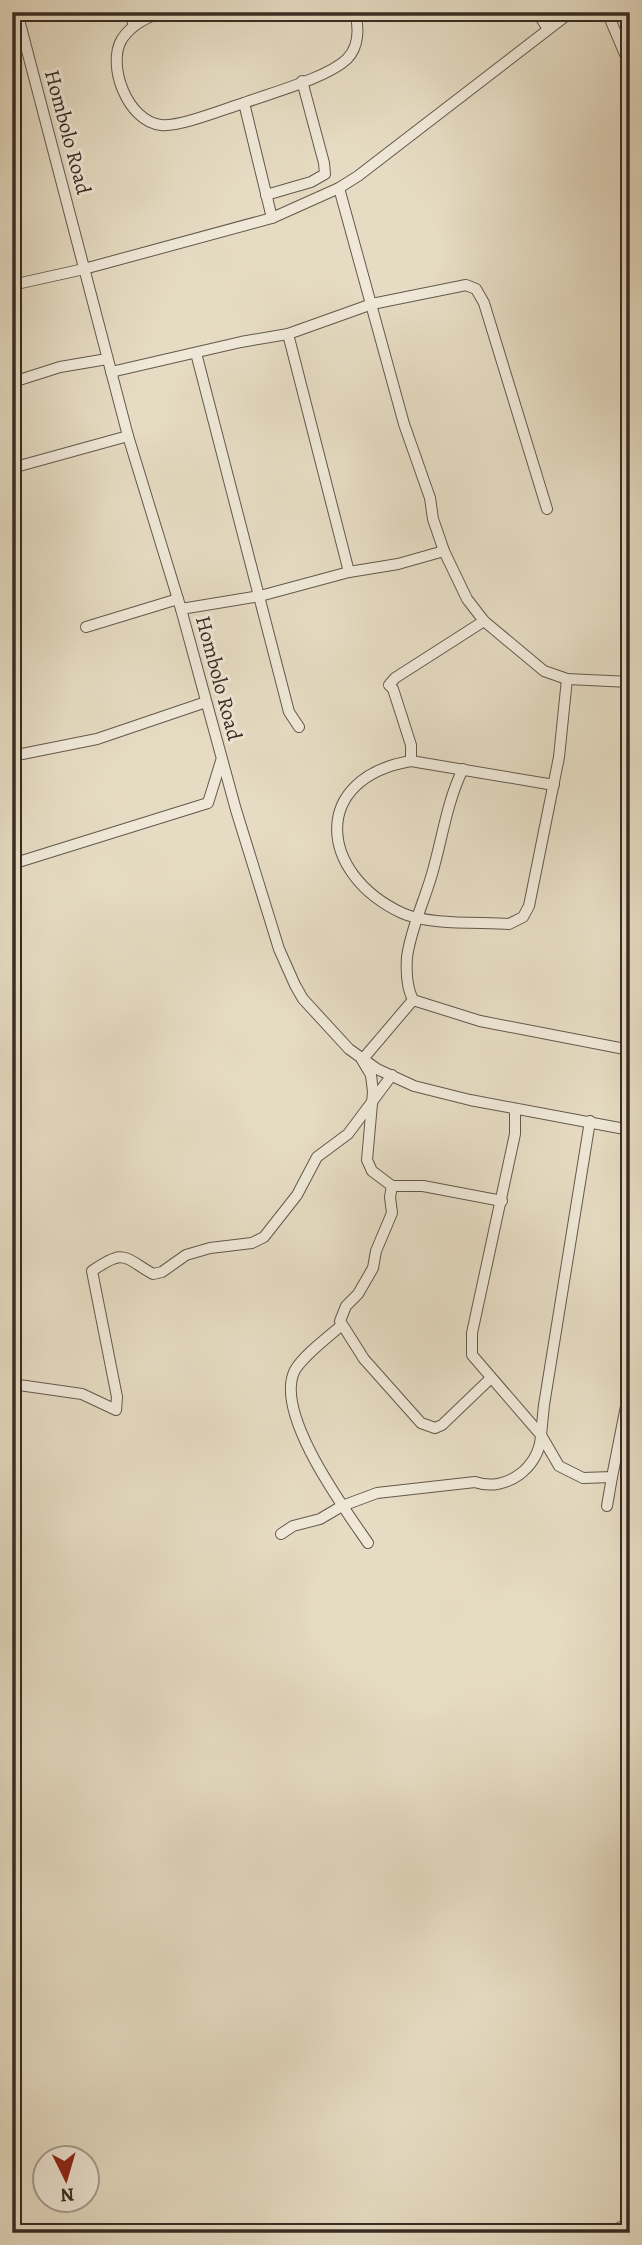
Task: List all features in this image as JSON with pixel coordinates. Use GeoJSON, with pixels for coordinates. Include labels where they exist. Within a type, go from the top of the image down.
{"type":"FeatureCollection","features":[{"type":"Feature","properties":{"kind":"street","name":"Hombolo Road"},"geometry":{"type":"LineString","coordinates":[[17,12],[16,28],[128,436],[179,604],[227,782],[279,948],[295,985],[303,999],[333,1034],[362,1060],[414,1086],[515,1109],[630,1130]]}},
{"type":"Feature","properties":{"kind":"street"},"geometry":{"type":"LineString","coordinates":[[129,12],[134,25]]}},
{"type":"Feature","properties":{"kind":"street"},"geometry":{"type":"LineString","coordinates":[[162,12],[134,25],[122,39],[118,48],[118,60],[120,79],[128,103],[142,119],[151,124],[171,125],[244,103],[332,69],[346,60],[353,51],[358,23],[355,12]]}},
{"type":"Feature","properties":{"kind":"street"},"geometry":{"type":"LineString","coordinates":[[537,12],[548,29]]}},
{"type":"Feature","properties":{"kind":"street"},"geometry":{"type":"LineString","coordinates":[[12,285],[84,269],[272,218],[339,188],[369,168],[571,12]]}},
{"type":"Feature","properties":{"kind":"street"},"geometry":{"type":"LineString","coordinates":[[607,12],[630,66]]}},
{"type":"Feature","properties":{"kind":"street"},"geometry":{"type":"LineString","coordinates":[[266,195],[311,183],[325,174],[302,81]]}},
{"type":"Feature","properties":{"kind":"street"},"geometry":{"type":"LineString","coordinates":[[244,103],[272,218]]}},
{"type":"Feature","properties":{"kind":"street"},"geometry":{"type":"LineString","coordinates":[[339,188],[404,424],[430,498],[433,519],[444,551],[467,599],[484,621],[544,671],[567,679],[630,682]]}},
{"type":"Feature","properties":{"kind":"street"},"geometry":{"type":"LineString","coordinates":[[111,372],[288,334],[372,304],[466,285],[476,289],[484,303],[547,509]]}},
{"type":"Feature","properties":{"kind":"street"},"geometry":{"type":"LineString","coordinates":[[288,334],[349,572]]}},
{"type":"Feature","properties":{"kind":"street"},"geometry":{"type":"LineString","coordinates":[[196,353],[260,596],[266,629],[289,712],[299,727]]}},
{"type":"Feature","properties":{"kind":"street"},"geometry":{"type":"LineString","coordinates":[[12,387],[16,381],[60,367],[107,359]]}},
{"type":"Feature","properties":{"kind":"street"},"geometry":{"type":"LineString","coordinates":[[12,468],[128,436]]}},
{"type":"Feature","properties":{"kind":"street"},"geometry":{"type":"LineString","coordinates":[[86,627],[179,604],[260,596],[349,572],[398,564],[444,551]]}},
{"type":"Feature","properties":{"kind":"street"},"geometry":{"type":"LineString","coordinates":[[411,761],[411,745],[393,689],[389,685],[395,678],[484,621]]}},
{"type":"Feature","properties":{"kind":"street"},"geometry":{"type":"LineString","coordinates":[[554,785],[411,761],[393,764],[356,785],[343,805],[337,833],[338,848],[356,881],[386,905],[416,918],[509,924],[523,918],[529,906],[554,785],[567,679]]}},
{"type":"Feature","properties":{"kind":"street"},"geometry":{"type":"LineString","coordinates":[[12,756],[97,739],[206,702]]}},
{"type":"Feature","properties":{"kind":"street"},"geometry":{"type":"LineString","coordinates":[[12,864],[208,803],[222,761]]}},
{"type":"Feature","properties":{"kind":"street"},"geometry":{"type":"LineString","coordinates":[[463,769],[456,785],[431,879],[416,918],[407,966],[413,1000],[480,1021],[630,1050]]}},
{"type":"Feature","properties":{"kind":"street"},"geometry":{"type":"LineString","coordinates":[[413,1000],[362,1060],[371,1075],[372,1105],[366,1160],[372,1171],[392,1186],[423,1186],[502,1201]]}},
{"type":"Feature","properties":{"kind":"street"},"geometry":{"type":"LineString","coordinates":[[12,1384],[82,1394],[116,1410],[117,1397],[92,1271],[117,1257],[128,1257],[153,1274],[162,1272],[186,1255],[210,1248],[252,1244],[264,1237],[297,1195],[317,1157],[348,1134],[392,1076]]}},
{"type":"Feature","properties":{"kind":"street"},"geometry":{"type":"LineString","coordinates":[[515,1109],[515,1134],[472,1333],[472,1355],[541,1435],[559,1466],[583,1478],[612,1477]]}},
{"type":"Feature","properties":{"kind":"street"},"geometry":{"type":"LineString","coordinates":[[281,1534],[293,1525],[320,1519],[342,1506],[377,1493],[475,1482],[482,1485],[506,1483],[530,1465],[540,1448],[546,1391],[590,1121]]}},
{"type":"Feature","properties":{"kind":"street"},"geometry":{"type":"LineString","coordinates":[[392,1186],[392,1213],[376,1251],[373,1268],[358,1294],[346,1306],[341,1325],[364,1359],[421,1423],[435,1428],[442,1425],[491,1378]]}},
{"type":"Feature","properties":{"kind":"street"},"geometry":{"type":"LineString","coordinates":[[341,1325],[298,1366],[289,1388],[300,1429],[312,1455],[368,1543]]}},
{"type":"Feature","properties":{"kind":"street"},"geometry":{"type":"LineString","coordinates":[[607,1506],[630,1386]]}},
{"type":"Feature","properties":{"kind":"street"},"geometry":{"type":"LineString","coordinates":[[610,2233],[630,2222]]}}]}
